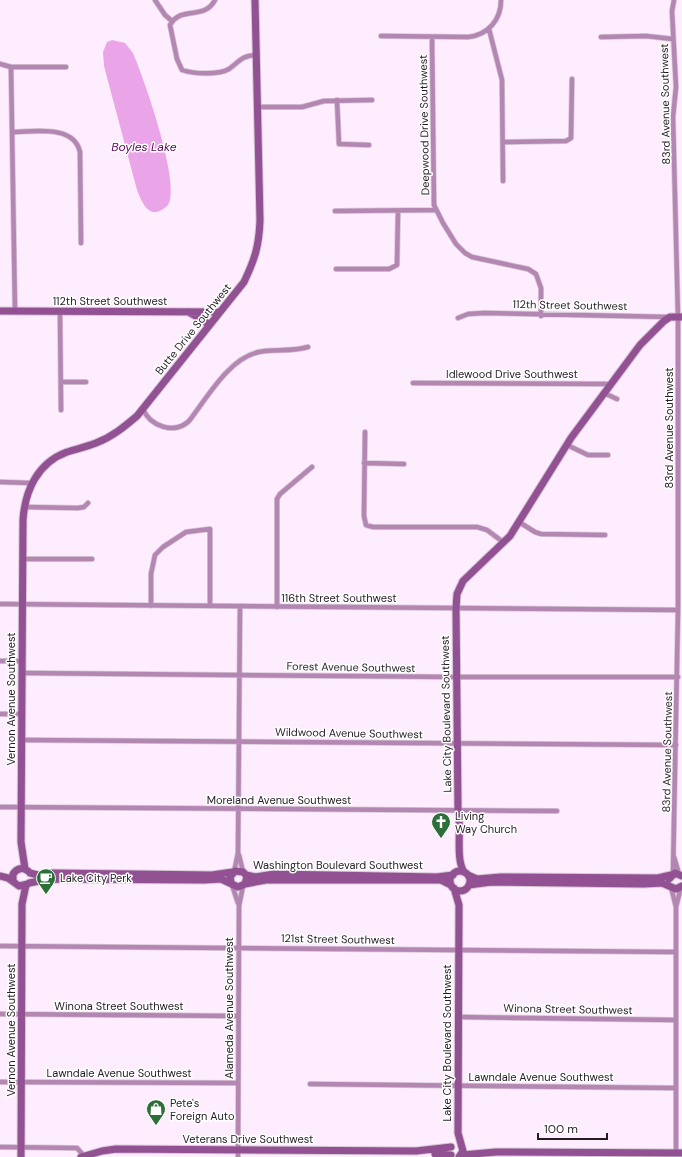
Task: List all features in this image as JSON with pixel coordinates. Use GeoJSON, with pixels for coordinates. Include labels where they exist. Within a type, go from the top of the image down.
{"type":"FeatureCollection","features":[{"type":"Feature","properties":{"kind":"street"},"geometry":{"type":"LineString","coordinates":[[155,0],[165,15],[172,21]]}},
{"type":"Feature","properties":{"kind":"street"},"geometry":{"type":"LineString","coordinates":[[215,0],[205,10],[194,14],[180,14],[172,21],[171,31],[180,67],[184,71],[194,72],[224,71],[245,56],[256,54]]}},
{"type":"Feature","properties":{"kind":"street","name":"Butte Drive Southwest"},"geometry":{"type":"LineString","coordinates":[[23,605],[24,507],[31,483],[52,460],[65,453],[95,444],[112,435],[125,426],[143,409],[244,282],[253,264],[259,246],[260,220],[255,0]]}},
{"type":"Feature","properties":{"kind":"street"},"geometry":{"type":"LineString","coordinates":[[381,36],[432,37],[473,36],[482,34],[489,29],[498,15],[501,0]]}},
{"type":"Feature","properties":{"kind":"street","name":"83rd Avenue Southwest"},"geometry":{"type":"LineString","coordinates":[[674,0],[672,11],[676,81],[674,117],[677,317],[678,610],[674,857],[678,875]]}},
{"type":"Feature","properties":{"kind":"street"},"geometry":{"type":"LineString","coordinates":[[489,29],[502,80],[503,181]]}},
{"type":"Feature","properties":{"kind":"street"},"geometry":{"type":"LineString","coordinates":[[600,37],[647,36],[674,39]]}},
{"type":"Feature","properties":{"kind":"street","name":"Deepwood Drive Southwest"},"geometry":{"type":"LineString","coordinates":[[432,37],[435,210],[456,244],[467,254],[528,269],[536,274],[541,288],[540,316]]}},
{"type":"Feature","properties":{"kind":"street"},"geometry":{"type":"LineString","coordinates":[[0,64],[11,67],[66,67]]}},
{"type":"Feature","properties":{"kind":"street"},"geometry":{"type":"LineString","coordinates":[[11,67],[15,311]]}},
{"type":"Feature","properties":{"kind":"street"},"geometry":{"type":"LineString","coordinates":[[503,142],[569,140],[572,135],[572,79]]}},
{"type":"Feature","properties":{"kind":"street"},"geometry":{"type":"LineString","coordinates":[[337,100],[338,142],[343,145],[369,145]]}},
{"type":"Feature","properties":{"kind":"street"},"geometry":{"type":"LineString","coordinates":[[257,107],[302,107],[320,101],[372,100]]}},
{"type":"Feature","properties":{"kind":"street"},"geometry":{"type":"LineString","coordinates":[[12,132],[61,133],[71,136],[77,143],[80,152],[81,242]]}},
{"type":"Feature","properties":{"kind":"street"},"geometry":{"type":"LineString","coordinates":[[335,211],[435,210]]}},
{"type":"Feature","properties":{"kind":"street"},"geometry":{"type":"LineString","coordinates":[[336,269],[389,269],[396,267],[399,260],[398,211]]}},
{"type":"Feature","properties":{"kind":"street","name":"112th Street Southwest"},"geometry":{"type":"LineString","coordinates":[[0,311],[220,312]]}},
{"type":"Feature","properties":{"kind":"street"},"geometry":{"type":"LineString","coordinates":[[60,312],[61,410]]}},
{"type":"Feature","properties":{"kind":"street"},"geometry":{"type":"LineString","coordinates":[[188,312],[204,321],[209,326]]}},
{"type":"Feature","properties":{"kind":"street","name":"112th Street Southwest"},"geometry":{"type":"LineString","coordinates":[[458,318],[468,314],[484,313],[540,316],[677,317]]}},
{"type":"Feature","properties":{"kind":"street"},"geometry":{"type":"LineString","coordinates":[[365,432],[364,516],[366,525],[372,527],[476,527],[487,530],[503,542],[519,522],[567,445],[651,331],[677,317]]}},
{"type":"Feature","properties":{"kind":"street"},"geometry":{"type":"LineString","coordinates":[[143,409],[147,416],[158,425],[173,428],[182,427],[189,421],[228,371],[242,359],[260,352],[292,351],[308,347]]}},
{"type":"Feature","properties":{"kind":"street"},"geometry":{"type":"LineString","coordinates":[[61,382],[86,382]]}},
{"type":"Feature","properties":{"kind":"street","name":"Idlewood Drive Southwest"},"geometry":{"type":"LineString","coordinates":[[413,382],[611,384]]}},
{"type":"Feature","properties":{"kind":"street"},"geometry":{"type":"LineString","coordinates":[[604,394],[617,399]]}},
{"type":"Feature","properties":{"kind":"street"},"geometry":{"type":"LineString","coordinates":[[567,445],[588,455],[608,455]]}},
{"type":"Feature","properties":{"kind":"street"},"geometry":{"type":"LineString","coordinates":[[364,463],[404,464]]}},
{"type":"Feature","properties":{"kind":"street"},"geometry":{"type":"LineString","coordinates":[[277,607],[277,499],[280,494],[312,467]]}},
{"type":"Feature","properties":{"kind":"street"},"geometry":{"type":"LineString","coordinates":[[0,482],[31,483]]}},
{"type":"Feature","properties":{"kind":"street"},"geometry":{"type":"LineString","coordinates":[[24,507],[78,508],[84,507],[88,503]]}},
{"type":"Feature","properties":{"kind":"street"},"geometry":{"type":"LineString","coordinates":[[519,522],[541,534],[605,535]]}},
{"type":"Feature","properties":{"kind":"street"},"geometry":{"type":"LineString","coordinates":[[151,606],[151,574],[155,555],[163,547],[186,532],[210,529],[210,606]]}},
{"type":"Feature","properties":{"kind":"street","name":"Lake City Boulevard Southwest"},"geometry":{"type":"LineString","coordinates":[[454,874],[460,864],[456,608],[459,589],[468,576],[503,542]]}},
{"type":"Feature","properties":{"kind":"street"},"geometry":{"type":"LineString","coordinates":[[23,559],[92,559]]}},
{"type":"Feature","properties":{"kind":"street","name":"116th Street Southwest"},"geometry":{"type":"LineString","coordinates":[[0,604],[678,610]]}},
{"type":"Feature","properties":{"kind":"street","name":"Vernon Avenue Southwest"},"geometry":{"type":"LineString","coordinates":[[16,870],[21,842],[22,807],[23,605]]}},
{"type":"Feature","properties":{"kind":"street"},"geometry":{"type":"LineString","coordinates":[[232,883],[230,877],[234,872],[238,853],[240,606]]}},
{"type":"Feature","properties":{"kind":"street"},"geometry":{"type":"LineString","coordinates":[[0,661],[23,661]]}},
{"type":"Feature","properties":{"kind":"street","name":"Forest Avenue Southwest"},"geometry":{"type":"LineString","coordinates":[[23,673],[240,674],[456,678],[678,678]]}},
{"type":"Feature","properties":{"kind":"street"},"geometry":{"type":"LineString","coordinates":[[0,714],[23,714]]}},
{"type":"Feature","properties":{"kind":"street","name":"Wildwood Avenue Southwest"},"geometry":{"type":"LineString","coordinates":[[23,740],[239,740],[676,745]]}},
{"type":"Feature","properties":{"kind":"street"},"geometry":{"type":"LineString","coordinates":[[676,784],[682,784]]}},
{"type":"Feature","properties":{"kind":"street","name":"Moreland Avenue Southwest"},"geometry":{"type":"LineString","coordinates":[[0,807],[557,811]]}},
{"type":"Feature","properties":{"kind":"street","name":"Vernon Avenue Southwest"},"geometry":{"type":"LineString","coordinates":[[21,842],[28,871]]}},
{"type":"Feature","properties":{"kind":"street"},"geometry":{"type":"LineString","coordinates":[[0,876],[22,886],[50,879],[204,880],[219,878],[238,887],[244,885],[247,879],[238,853]]}},
{"type":"Feature","properties":{"kind":"street","name":"Lake City Boulevard Southwest"},"geometry":{"type":"LineString","coordinates":[[460,864],[466,874]]}},
{"type":"Feature","properties":{"kind":"street"},"geometry":{"type":"LineString","coordinates":[[0,873],[16,870],[28,871],[42,876],[53,873],[212,875],[234,872],[245,873]]}},
{"type":"Feature","properties":{"kind":"street"},"geometry":{"type":"LineString","coordinates":[[15,883],[13,877],[16,870]]}},
{"type":"Feature","properties":{"kind":"street"},"geometry":{"type":"LineString","coordinates":[[27,884],[31,879],[28,871]]}},
{"type":"Feature","properties":{"kind":"street","name":"Washington Boulevard Southwest"},"geometry":{"type":"LineString","coordinates":[[245,873],[256,877],[274,874],[437,876],[454,874]]}},
{"type":"Feature","properties":{"kind":"street"},"geometry":{"type":"LineString","coordinates":[[678,875],[658,878],[501,877],[477,879],[466,874],[454,874],[451,878],[453,887],[462,891],[468,887],[491,882],[644,884],[654,882],[676,889],[681,886]]}},
{"type":"Feature","properties":{"kind":"street"},"geometry":{"type":"LineString","coordinates":[[466,874],[470,879],[468,887]]}},
{"type":"Feature","properties":{"kind":"street"},"geometry":{"type":"LineString","coordinates":[[676,907],[668,881],[678,875]]}},
{"type":"Feature","properties":{"kind":"street","name":"Washington Boulevard Southwest"},"geometry":{"type":"LineString","coordinates":[[244,885],[266,880],[441,880],[453,887]]}},
{"type":"Feature","properties":{"kind":"street","name":"Vernon Avenue Southwest"},"geometry":{"type":"LineString","coordinates":[[15,883],[22,904]]}},
{"type":"Feature","properties":{"kind":"street","name":"Alameda Avenue Southwest"},"geometry":{"type":"LineString","coordinates":[[232,883],[239,906]]}},
{"type":"Feature","properties":{"kind":"street","name":"Vernon Avenue Southwest"},"geometry":{"type":"LineString","coordinates":[[21,1157],[22,904],[27,884]]}},
{"type":"Feature","properties":{"kind":"street","name":"Alameda Avenue Southwest"},"geometry":{"type":"LineString","coordinates":[[238,1154],[239,906],[244,885]]}},
{"type":"Feature","properties":{"kind":"street"},"geometry":{"type":"LineString","coordinates":[[679,1153],[676,1088],[676,907],[681,886]]}},
{"type":"Feature","properties":{"kind":"street","name":"Lake City Boulevard Southwest"},"geometry":{"type":"LineString","coordinates":[[452,1156],[458,1151],[459,1017],[459,905],[453,887]]}},
{"type":"Feature","properties":{"kind":"street","name":"Lake City Boulevard Southwest"},"geometry":{"type":"LineString","coordinates":[[459,905],[468,887]]}},
{"type":"Feature","properties":{"kind":"street"},"geometry":{"type":"LineString","coordinates":[[676,942],[682,942]]}},
{"type":"Feature","properties":{"kind":"street","name":"121st Street Southwest"},"geometry":{"type":"LineString","coordinates":[[0,946],[676,952]]}},
{"type":"Feature","properties":{"kind":"street"},"geometry":{"type":"LineString","coordinates":[[676,993],[682,993]]}},
{"type":"Feature","properties":{"kind":"street","name":"Winona Street Southwest"},"geometry":{"type":"LineString","coordinates":[[0,1014],[238,1016]]}},
{"type":"Feature","properties":{"kind":"street","name":"Winona Street Southwest"},"geometry":{"type":"LineString","coordinates":[[459,1017],[676,1020]]}},
{"type":"Feature","properties":{"kind":"street"},"geometry":{"type":"LineString","coordinates":[[676,1052],[682,1053]]}},
{"type":"Feature","properties":{"kind":"street","name":"Lawndale Avenue Southwest"},"geometry":{"type":"LineString","coordinates":[[0,1082],[238,1083]]}},
{"type":"Feature","properties":{"kind":"street","name":"Lawndale Avenue Southwest"},"geometry":{"type":"LineString","coordinates":[[310,1084],[676,1088]]}},
{"type":"Feature","properties":{"kind":"street"},"geometry":{"type":"LineString","coordinates":[[0,1147],[77,1148],[83,1156]]}},
{"type":"Feature","properties":{"kind":"street","name":"Veterans Drive Southwest"},"geometry":{"type":"LineString","coordinates":[[83,1156],[116,1149],[238,1154],[395,1154],[416,1151],[591,1155],[679,1153]]}},
{"type":"Feature","properties":{"kind":"street","name":"Veterans Drive Southwest"},"geometry":{"type":"LineString","coordinates":[[416,1151],[452,1156]]}},
{"type":"Feature","properties":{"kind":"water","name":"Boyles Lake"},"geometry":{"type":"Polygon","coordinates":[[[112,40],[125,43],[133,53],[160,131],[170,176],[171,194],[168,205],[162,210],[156,212],[148,210],[137,190],[104,66],[103,52],[107,42],[112,40]]]}},
{"type":"Feature","properties":{"kind":"place","name":"Living Way Church"},"geometry":{"type":"Point","coordinates":[441,839]}},
{"type":"Feature","properties":{"kind":"place","name":"Lake City Perk"},"geometry":{"type":"Point","coordinates":[46,895]}},
{"type":"Feature","properties":{"kind":"place","name":"Pete's Foreign Auto"},"geometry":{"type":"Point","coordinates":[156,1126]}}]}
